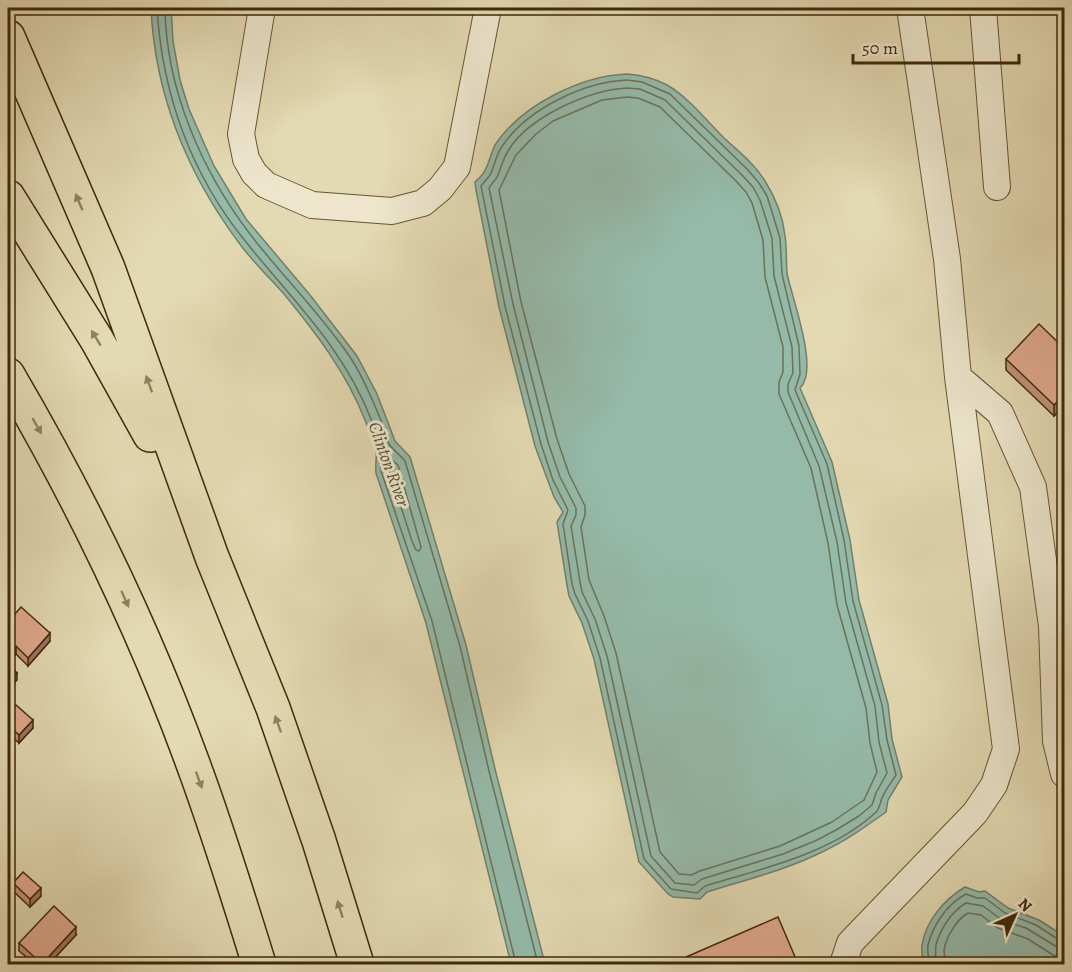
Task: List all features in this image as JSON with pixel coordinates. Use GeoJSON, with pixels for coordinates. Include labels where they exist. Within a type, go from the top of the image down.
{"type":"FeatureCollection","features":[{"type":"Feature","properties":{"kind":"highway"},"geometry":{"type":"LineString","coordinates":[[8,37],[108,268],[212,557],[273,708],[357,964]]}},
{"type":"Feature","properties":{"kind":"highway"},"geometry":{"type":"LineString","coordinates":[[8,197],[92,331],[134,405],[212,557]]}},
{"type":"Feature","properties":{"kind":"highway"},"geometry":{"type":"LineString","coordinates":[[8,375],[81,507],[140,633],[192,759],[259,964]]}},
{"type":"Feature","properties":{"kind":"lane"},"geometry":{"type":"LineString","coordinates":[[262,8],[241,134],[246,159],[254,172],[266,185],[312,205],[392,211],[423,203],[440,189],[457,167],[488,8]]}},
{"type":"Feature","properties":{"kind":"lane"},"geometry":{"type":"LineString","coordinates":[[843,964],[850,943],[975,813],[994,785],[1006,749],[958,377],[947,259],[909,8]]}},
{"type":"Feature","properties":{"kind":"lane"},"geometry":{"type":"LineString","coordinates":[[983,8],[997,187]]}},
{"type":"Feature","properties":{"kind":"lane"},"geometry":{"type":"LineString","coordinates":[[958,377],[1000,413],[1033,487],[1055,586],[1052,626],[1056,741],[1065,774]]}},
{"type":"Feature","properties":{"kind":"water","name":"Clinton River"},"geometry":{"type":"Polygon","coordinates":[[[151,8],[171,8],[173,41],[180,80],[189,109],[214,166],[246,219],[310,295],[357,356],[377,394],[395,441],[410,457],[466,645],[545,964],[511,964],[426,623],[376,473],[373,438],[349,386],[329,354],[284,294],[244,250],[220,216],[189,161],[167,102],[159,71],[151,8]]]}},
{"type":"Feature","properties":{"kind":"water"},"geometry":{"type":"Polygon","coordinates":[[[627,74],[657,80],[667,85],[697,109],[761,175],[778,207],[785,236],[787,273],[806,350],[805,379],[800,388],[832,462],[850,540],[859,600],[888,704],[892,739],[902,777],[888,800],[886,812],[847,838],[794,864],[707,892],[700,899],[673,897],[668,894],[639,862],[594,659],[582,623],[569,596],[557,522],[563,512],[554,497],[535,446],[499,307],[475,182],[482,175],[493,149],[508,128],[538,104],[573,86],[609,76],[627,74]]]}},
{"type":"Feature","properties":{"kind":"water"},"geometry":{"type":"Polygon","coordinates":[[[965,887],[979,892],[985,891],[1008,908],[1039,920],[1064,936],[1064,964],[923,964],[922,945],[932,919],[950,898],[965,887]]]}},
{"type":"Feature","properties":{"kind":"building"},"geometry":{"type":"Polygon","coordinates":[[[1039,324],[1065,349],[1065,394],[1054,405],[1006,359],[1039,324]]]}},
{"type":"Feature","properties":{"kind":"building"},"geometry":{"type":"Polygon","coordinates":[[[21,607],[50,633],[28,658],[16,646],[8,655],[8,622],[21,607]]]}},
{"type":"Feature","properties":{"kind":"building"},"geometry":{"type":"Polygon","coordinates":[[[8,664],[17,673],[8,682],[8,664]]]}},
{"type":"Feature","properties":{"kind":"building"},"geometry":{"type":"Polygon","coordinates":[[[16,705],[33,720],[19,735],[8,725],[8,714],[16,705]]]}},
{"type":"Feature","properties":{"kind":"building"},"geometry":{"type":"Polygon","coordinates":[[[23,872],[41,888],[30,899],[13,883],[23,872]]]}},
{"type":"Feature","properties":{"kind":"building"},"geometry":{"type":"Polygon","coordinates":[[[54,906],[76,927],[42,964],[19,943],[54,906]]]}},
{"type":"Feature","properties":{"kind":"building"},"geometry":{"type":"Polygon","coordinates":[[[778,917],[796,959],[783,964],[670,964],[778,917]]]}},
{"type":"Feature","properties":{"kind":"building"},"geometry":{"type":"Polygon","coordinates":[[[8,955],[18,964],[8,964],[8,955]]]}}]}
